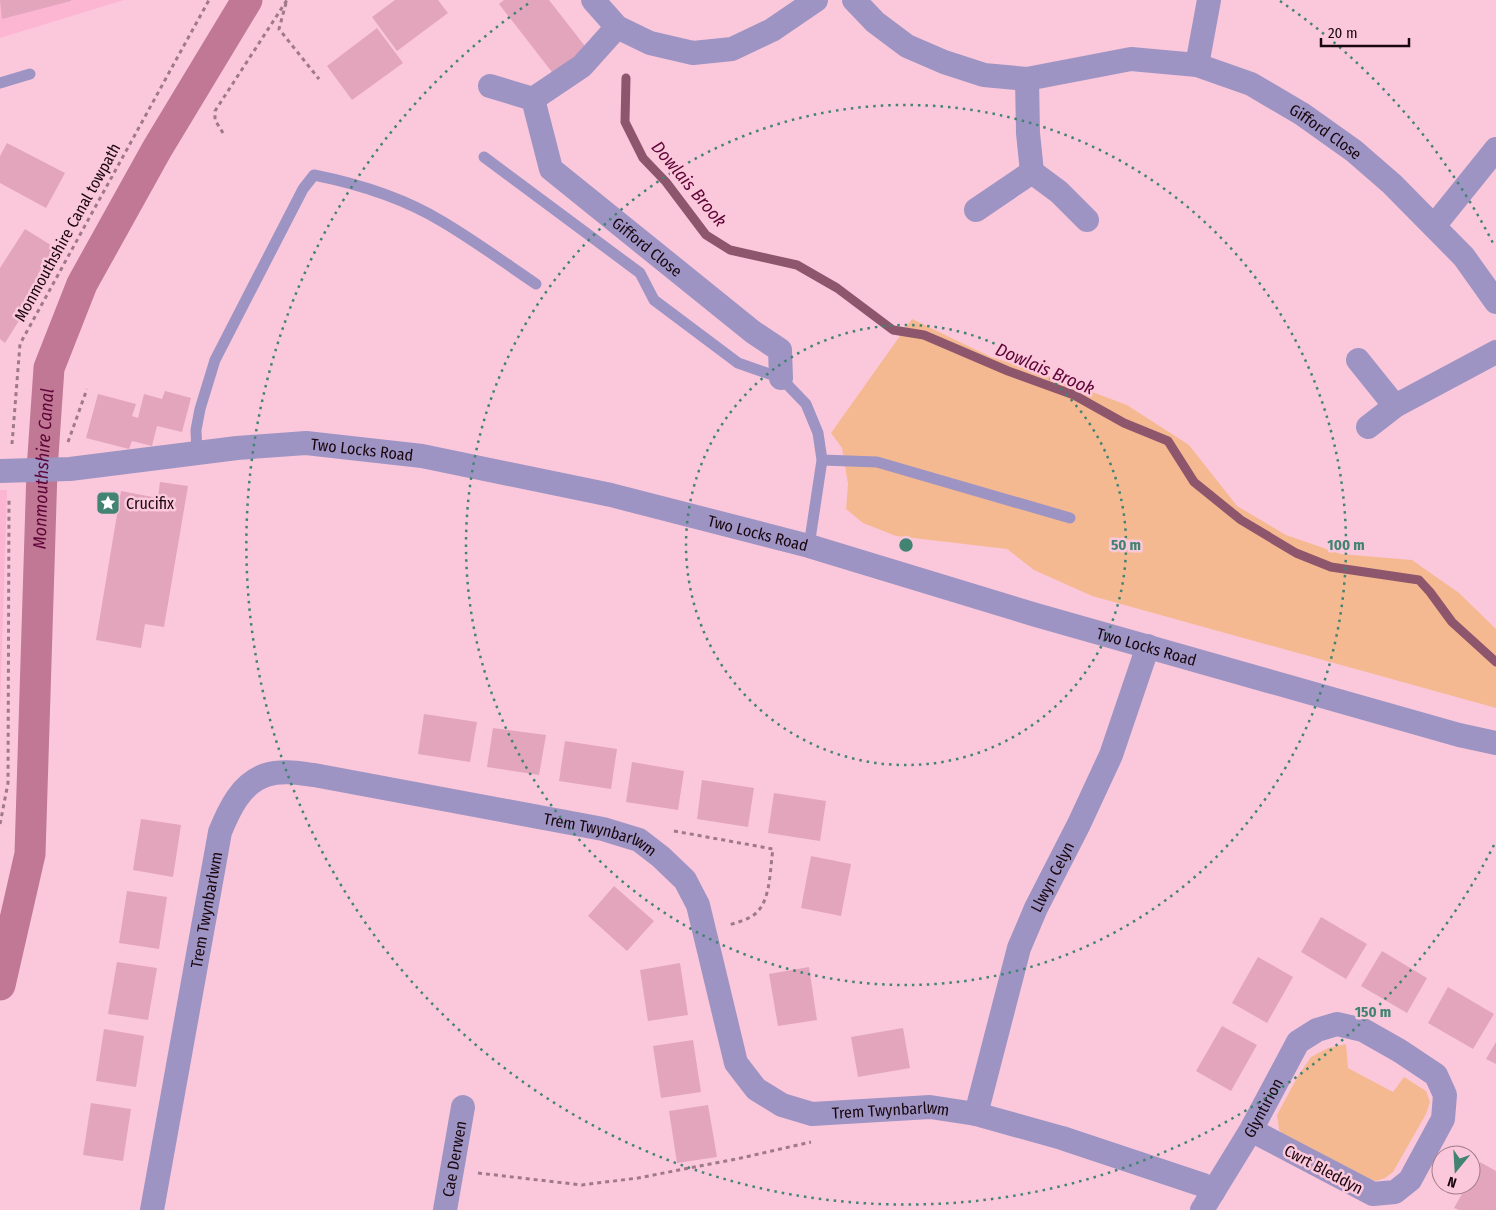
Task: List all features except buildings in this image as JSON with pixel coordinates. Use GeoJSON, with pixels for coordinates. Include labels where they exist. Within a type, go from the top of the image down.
{"type":"FeatureCollection","features":[{"type":"Feature","properties":{"kind":"street"},"geometry":{"type":"LineString","coordinates":[[593,0],[617,27],[650,43],[693,53],[732,49],[772,30],[816,0]]}},
{"type":"Feature","properties":{"kind":"street","name":"Gifford Close"},"geometry":{"type":"LineString","coordinates":[[854,0],[876,22],[907,46],[944,62],[984,75],[1027,80],[1130,59],[1197,65],[1251,84],[1302,114],[1354,151],[1392,184],[1464,257],[1496,302]]}},
{"type":"Feature","properties":{"kind":"street"},"geometry":{"type":"LineString","coordinates":[[1197,65],[1209,0]]}},
{"type":"Feature","properties":{"kind":"street"},"geometry":{"type":"LineString","coordinates":[[490,86],[533,99],[582,66],[617,27]]}},
{"type":"Feature","properties":{"kind":"street"},"geometry":{"type":"LineString","coordinates":[[1027,80],[1028,133],[1032,172],[1059,192],[1087,220]]}},
{"type":"Feature","properties":{"kind":"street","name":"Gifford Close"},"geometry":{"type":"LineString","coordinates":[[533,99],[551,169],[753,332],[780,350],[781,378]]}},
{"type":"Feature","properties":{"kind":"street"},"geometry":{"type":"LineString","coordinates":[[1434,226],[1496,149]]}},
{"type":"Feature","properties":{"kind":"street"},"geometry":{"type":"LineString","coordinates":[[976,210],[1032,172]]}},
{"type":"Feature","properties":{"kind":"street"},"geometry":{"type":"LineString","coordinates":[[1368,427],[1395,406],[1496,352]]}},
{"type":"Feature","properties":{"kind":"street"},"geometry":{"type":"LineString","coordinates":[[1358,360],[1395,406]]}},
{"type":"Feature","properties":{"kind":"street","name":"Two Locks Road"},"geometry":{"type":"LineString","coordinates":[[10,471],[79,468],[198,453],[306,443],[422,456],[611,495],[809,546],[1019,610],[1459,735],[1496,743]]}},
{"type":"Feature","properties":{"kind":"street","name":"Llwyn Celyn"},"geometry":{"type":"LineString","coordinates":[[976,1114],[1019,948],[1036,908],[1111,756],[1148,646]]}},
{"type":"Feature","properties":{"kind":"street","name":"Trem Twynbarlwm"},"geometry":{"type":"LineString","coordinates":[[152,1210],[220,832],[229,809],[247,787],[266,776],[288,772],[314,775],[603,829],[639,840],[662,857],[685,880],[698,905],[736,1063],[756,1089],[782,1105],[812,1114],[930,1107],[976,1114],[1062,1138],[1203,1185],[1207,1201]]}},
{"type":"Feature","properties":{"kind":"street","name":"Glyntirion"},"geometry":{"type":"LineString","coordinates":[[1207,1201],[1251,1130],[1298,1042],[1317,1030],[1337,1024]]}},
{"type":"Feature","properties":{"kind":"street","name":"Cwrt Bleddyn"},"geometry":{"type":"LineString","coordinates":[[1251,1130],[1372,1194],[1395,1192],[1410,1180],[1443,1119],[1445,1095],[1436,1075],[1400,1051],[1362,1030],[1337,1024]]}},
{"type":"Feature","properties":{"kind":"street","name":"Cae Derwen"},"geometry":{"type":"LineString","coordinates":[[445,1210],[463,1107]]}},
{"type":"Feature","properties":{"kind":"lane"},"geometry":{"type":"LineString","coordinates":[[0,83],[30,74]]}},
{"type":"Feature","properties":{"kind":"lane"},"geometry":{"type":"LineString","coordinates":[[484,157],[640,273],[654,300],[738,363],[781,378],[806,404],[818,433],[822,460],[809,546]]}},
{"type":"Feature","properties":{"kind":"lane"},"geometry":{"type":"LineString","coordinates":[[198,453],[196,430],[200,408],[215,360],[303,189],[314,175],[344,181],[403,201],[443,222],[536,284]]}},
{"type":"Feature","properties":{"kind":"lane"},"geometry":{"type":"LineString","coordinates":[[822,460],[877,462],[1070,518]]}},
{"type":"Feature","properties":{"kind":"path","name":"Monmouthshire Canal towpath"},"geometry":{"type":"LineString","coordinates":[[0,824],[8,783],[8,518],[20,344],[209,0]]}},
{"type":"Feature","properties":{"kind":"path"},"geometry":{"type":"LineString","coordinates":[[223,133],[214,120],[215,111],[287,0],[279,29],[320,80]]}},
{"type":"Feature","properties":{"kind":"path"},"geometry":{"type":"LineString","coordinates":[[79,468],[92,449],[68,442],[87,389]]}},
{"type":"Feature","properties":{"kind":"path"},"geometry":{"type":"LineString","coordinates":[[635,838],[646,826],[773,849],[766,900],[757,913],[739,922],[704,932]]}},
{"type":"Feature","properties":{"kind":"path"},"geometry":{"type":"LineString","coordinates":[[452,1170],[582,1185],[638,1178],[810,1142],[834,1113]]}},
{"type":"Feature","properties":{"kind":"shaded area"},"geometry":{"type":"Polygon","coordinates":[[[0,0],[124,0],[0,38],[0,0]]]}},
{"type":"Feature","properties":{"kind":"shaded area"},"geometry":{"type":"Polygon","coordinates":[[[912,319],[991,357],[1034,370],[1127,405],[1189,445],[1237,506],[1286,535],[1341,554],[1412,560],[1459,593],[1496,629],[1496,708],[1092,596],[1034,570],[1007,549],[896,536],[863,523],[846,509],[848,484],[842,448],[831,433],[912,319]]]}},
{"type":"Feature","properties":{"kind":"shaded area"},"geometry":{"type":"Polygon","coordinates":[[[0,490],[7,490],[0,711],[0,490]]]}},
{"type":"Feature","properties":{"kind":"shaded area"},"geometry":{"type":"Polygon","coordinates":[[[1346,1044],[1348,1068],[1393,1092],[1404,1077],[1426,1091],[1430,1102],[1426,1114],[1393,1172],[1385,1178],[1376,1181],[1361,1177],[1289,1140],[1279,1130],[1277,1115],[1298,1076],[1311,1057],[1328,1048],[1346,1044]]]}},
{"type":"Feature","properties":{"kind":"waterway","name":"Monmouthshire Canal"},"geometry":{"type":"LineString","coordinates":[[0,985],[30,854],[42,470],[49,368],[82,284],[157,149],[247,0]]}},
{"type":"Feature","properties":{"kind":"waterway","name":"Dowlais Brook"},"geometry":{"type":"LineString","coordinates":[[626,78],[625,122],[643,158],[666,182],[706,235],[730,250],[797,265],[837,288],[893,330],[924,335],[1008,371],[1074,395],[1124,423],[1168,441],[1194,482],[1241,520],[1296,553],[1331,567],[1419,580],[1452,622],[1496,662]]}},
{"type":"Feature","properties":{"kind":"place","name":"Crucifix"},"geometry":{"type":"Point","coordinates":[108,503]}}]}
